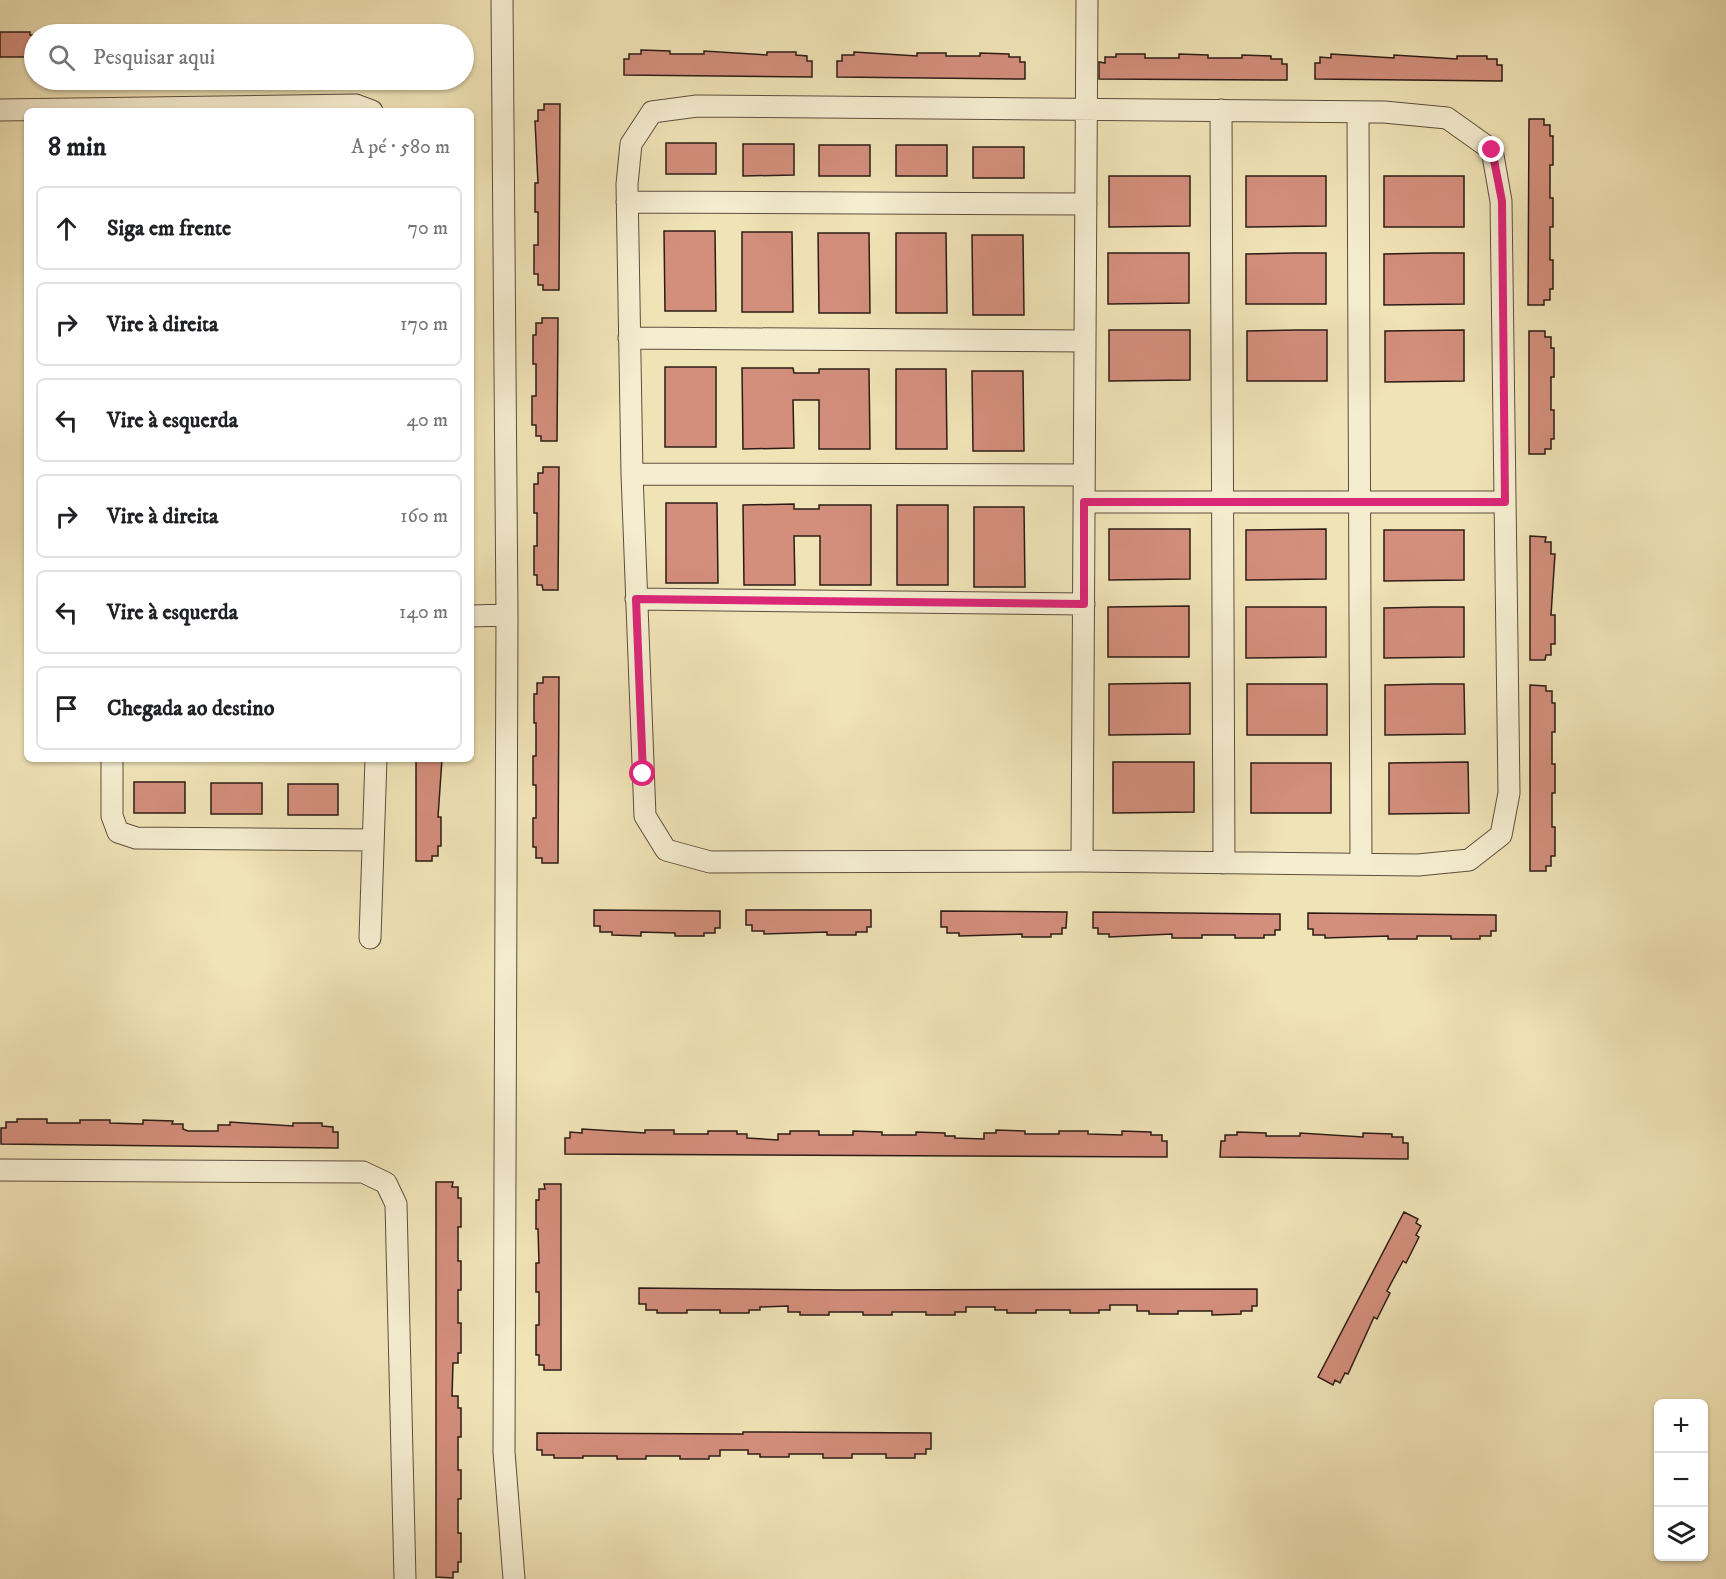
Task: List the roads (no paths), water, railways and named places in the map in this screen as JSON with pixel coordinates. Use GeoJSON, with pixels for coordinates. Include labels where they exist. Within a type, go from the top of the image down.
{"type":"FeatureCollection","features":[{"type":"Feature","properties":{"kind":"street"},"geometry":{"type":"LineString","coordinates":[[502,0],[507,615],[504,1452],[514,1579]]}},
{"type":"Feature","properties":{"kind":"street"},"geometry":{"type":"LineString","coordinates":[[1082,861],[1087,0]]}},
{"type":"Feature","properties":{"kind":"street"},"geometry":{"type":"LineString","coordinates":[[230,108],[356,105],[364,108]]}},
{"type":"Feature","properties":{"kind":"street"},"geometry":{"type":"LineString","coordinates":[[697,106],[1086,109],[1358,112],[1447,118],[1492,150],[1502,201],[1509,793],[1501,835],[1468,860],[1418,865],[1082,861],[710,862],[666,850],[645,816],[629,338],[627,202],[631,144],[652,112],[697,106]]}},
{"type":"Feature","properties":{"kind":"street"},"geometry":{"type":"LineString","coordinates":[[0,110],[24,110]]}},
{"type":"Feature","properties":{"kind":"street"},"geometry":{"type":"LineString","coordinates":[[1221,110],[1224,863]]}},
{"type":"Feature","properties":{"kind":"street"},"geometry":{"type":"LineString","coordinates":[[1358,112],[1361,864]]}},
{"type":"Feature","properties":{"kind":"street"},"geometry":{"type":"LineString","coordinates":[[627,202],[1086,204]]}},
{"type":"Feature","properties":{"kind":"street"},"geometry":{"type":"LineString","coordinates":[[629,338],[1085,341]]}},
{"type":"Feature","properties":{"kind":"street"},"geometry":{"type":"LineString","coordinates":[[632,474],[1084,475]]}},
{"type":"Feature","properties":{"kind":"street"},"geometry":{"type":"LineString","coordinates":[[1084,502],[1505,502]]}},
{"type":"Feature","properties":{"kind":"street"},"geometry":{"type":"LineString","coordinates":[[636,599],[1084,604]]}},
{"type":"Feature","properties":{"kind":"street"},"geometry":{"type":"LineString","coordinates":[[474,616],[507,615]]}},
{"type":"Feature","properties":{"kind":"street"},"geometry":{"type":"LineString","coordinates":[[112,762],[112,816],[118,832],[136,838],[373,840]]}},
{"type":"Feature","properties":{"kind":"street"},"geometry":{"type":"LineString","coordinates":[[370,938],[376,762]]}},
{"type":"Feature","properties":{"kind":"street"},"geometry":{"type":"LineString","coordinates":[[0,1170],[363,1172],[386,1184],[396,1204],[405,1579]]}}]}
